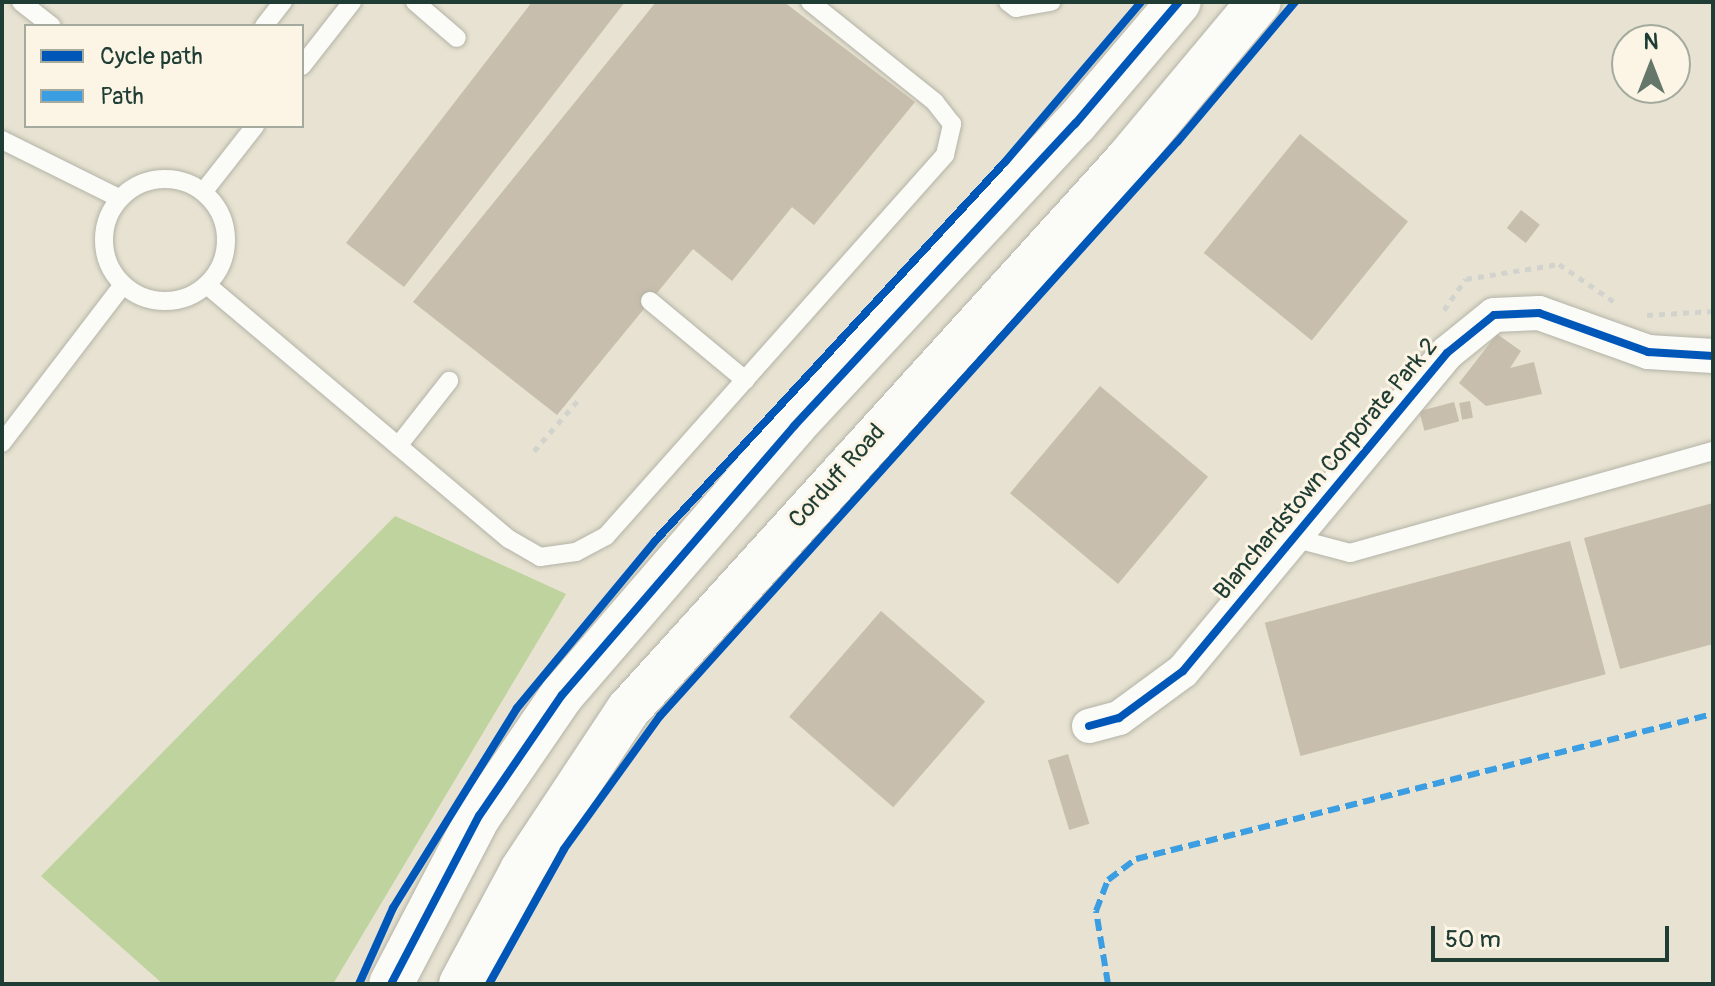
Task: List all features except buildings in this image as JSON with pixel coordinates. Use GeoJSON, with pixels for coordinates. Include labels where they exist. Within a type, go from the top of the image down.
{"type":"FeatureCollection","features":[{"type":"Feature","properties":{"kind":"street"},"geometry":{"type":"LineString","coordinates":[[391,984],[479,816],[562,695],[654,583],[1075,124],[1179,2]]}},
{"type":"Feature","properties":{"kind":"street","name":"Corduff Road"},"geometry":{"type":"LineString","coordinates":[[461,984],[522,870],[628,710],[1126,161],[1259,2]]}},
{"type":"Feature","properties":{"kind":"street","name":"Blanchardstown Corporate Park 2"},"geometry":{"type":"LineString","coordinates":[[1089,726],[1119,718],[1183,671],[1447,353],[1494,315],[1539,313],[1648,352],[1713,356]]}},
{"type":"Feature","properties":{"kind":"lane"},"geometry":{"type":"LineString","coordinates":[[21,2],[49,24]]}},
{"type":"Feature","properties":{"kind":"lane"},"geometry":{"type":"LineString","coordinates":[[266,24],[283,2]]}},
{"type":"Feature","properties":{"kind":"lane"},"geometry":{"type":"LineString","coordinates":[[304,63],[352,2]]}},
{"type":"Feature","properties":{"kind":"lane"},"geometry":{"type":"LineString","coordinates":[[415,2],[457,38]]}},
{"type":"Feature","properties":{"kind":"lane"},"geometry":{"type":"LineString","coordinates":[[207,285],[509,539],[540,557],[576,552],[606,536],[945,155],[952,124],[935,102],[810,2]]}},
{"type":"Feature","properties":{"kind":"lane"},"geometry":{"type":"LineString","coordinates":[[1008,2],[1016,8],[1051,2]]}},
{"type":"Feature","properties":{"kind":"lane"},"geometry":{"type":"LineString","coordinates":[[204,191],[253,128]]}},
{"type":"Feature","properties":{"kind":"lane"},"geometry":{"type":"LineString","coordinates":[[2,140],[119,198]]}},
{"type":"Feature","properties":{"kind":"lane"},"geometry":{"type":"LineString","coordinates":[[162,178],[204,191],[221,212],[227,239],[223,264],[207,285],[187,298],[164,302],[123,285],[103,248],[104,226],[119,198],[139,183],[162,178]]}},
{"type":"Feature","properties":{"kind":"lane"},"geometry":{"type":"LineString","coordinates":[[2,443],[123,285]]}},
{"type":"Feature","properties":{"kind":"lane"},"geometry":{"type":"LineString","coordinates":[[650,301],[745,380]]}},
{"type":"Feature","properties":{"kind":"lane"},"geometry":{"type":"LineString","coordinates":[[398,446],[449,381]]}},
{"type":"Feature","properties":{"kind":"lane"},"geometry":{"type":"LineString","coordinates":[[1293,538],[1350,553],[1713,451]]}},
{"type":"Feature","properties":{"kind":"path"},"geometry":{"type":"LineString","coordinates":[[534,451],[580,398]]}},
{"type":"Feature","properties":{"kind":"green space"},"geometry":{"type":"Polygon","coordinates":[[[395,516],[566,594],[333,984],[163,984],[41,876],[395,516]]]}},
{"type":"Feature","properties":{"kind":"marked path"},"geometry":{"type":"LineString","coordinates":[[1108,984],[1096,911],[1108,880],[1136,859],[1713,714]]}},
{"type":"Feature","properties":{"kind":"cycle path"},"geometry":{"type":"LineString","coordinates":[[359,984],[393,908],[517,708],[655,541],[1005,162],[1141,2]]}},
{"type":"Feature","properties":{"kind":"cycle path"},"geometry":{"type":"LineString","coordinates":[[391,984],[479,816],[562,695],[794,426],[1075,124],[1179,2]]}},
{"type":"Feature","properties":{"kind":"cycle path"},"geometry":{"type":"LineString","coordinates":[[489,984],[564,849],[660,716],[1178,141],[1295,2]]}},
{"type":"Feature","properties":{"kind":"cycle path"},"geometry":{"type":"LineString","coordinates":[[1089,726],[1119,718],[1183,671],[1447,353],[1494,315],[1539,313],[1648,352],[1713,356]]}}]}
